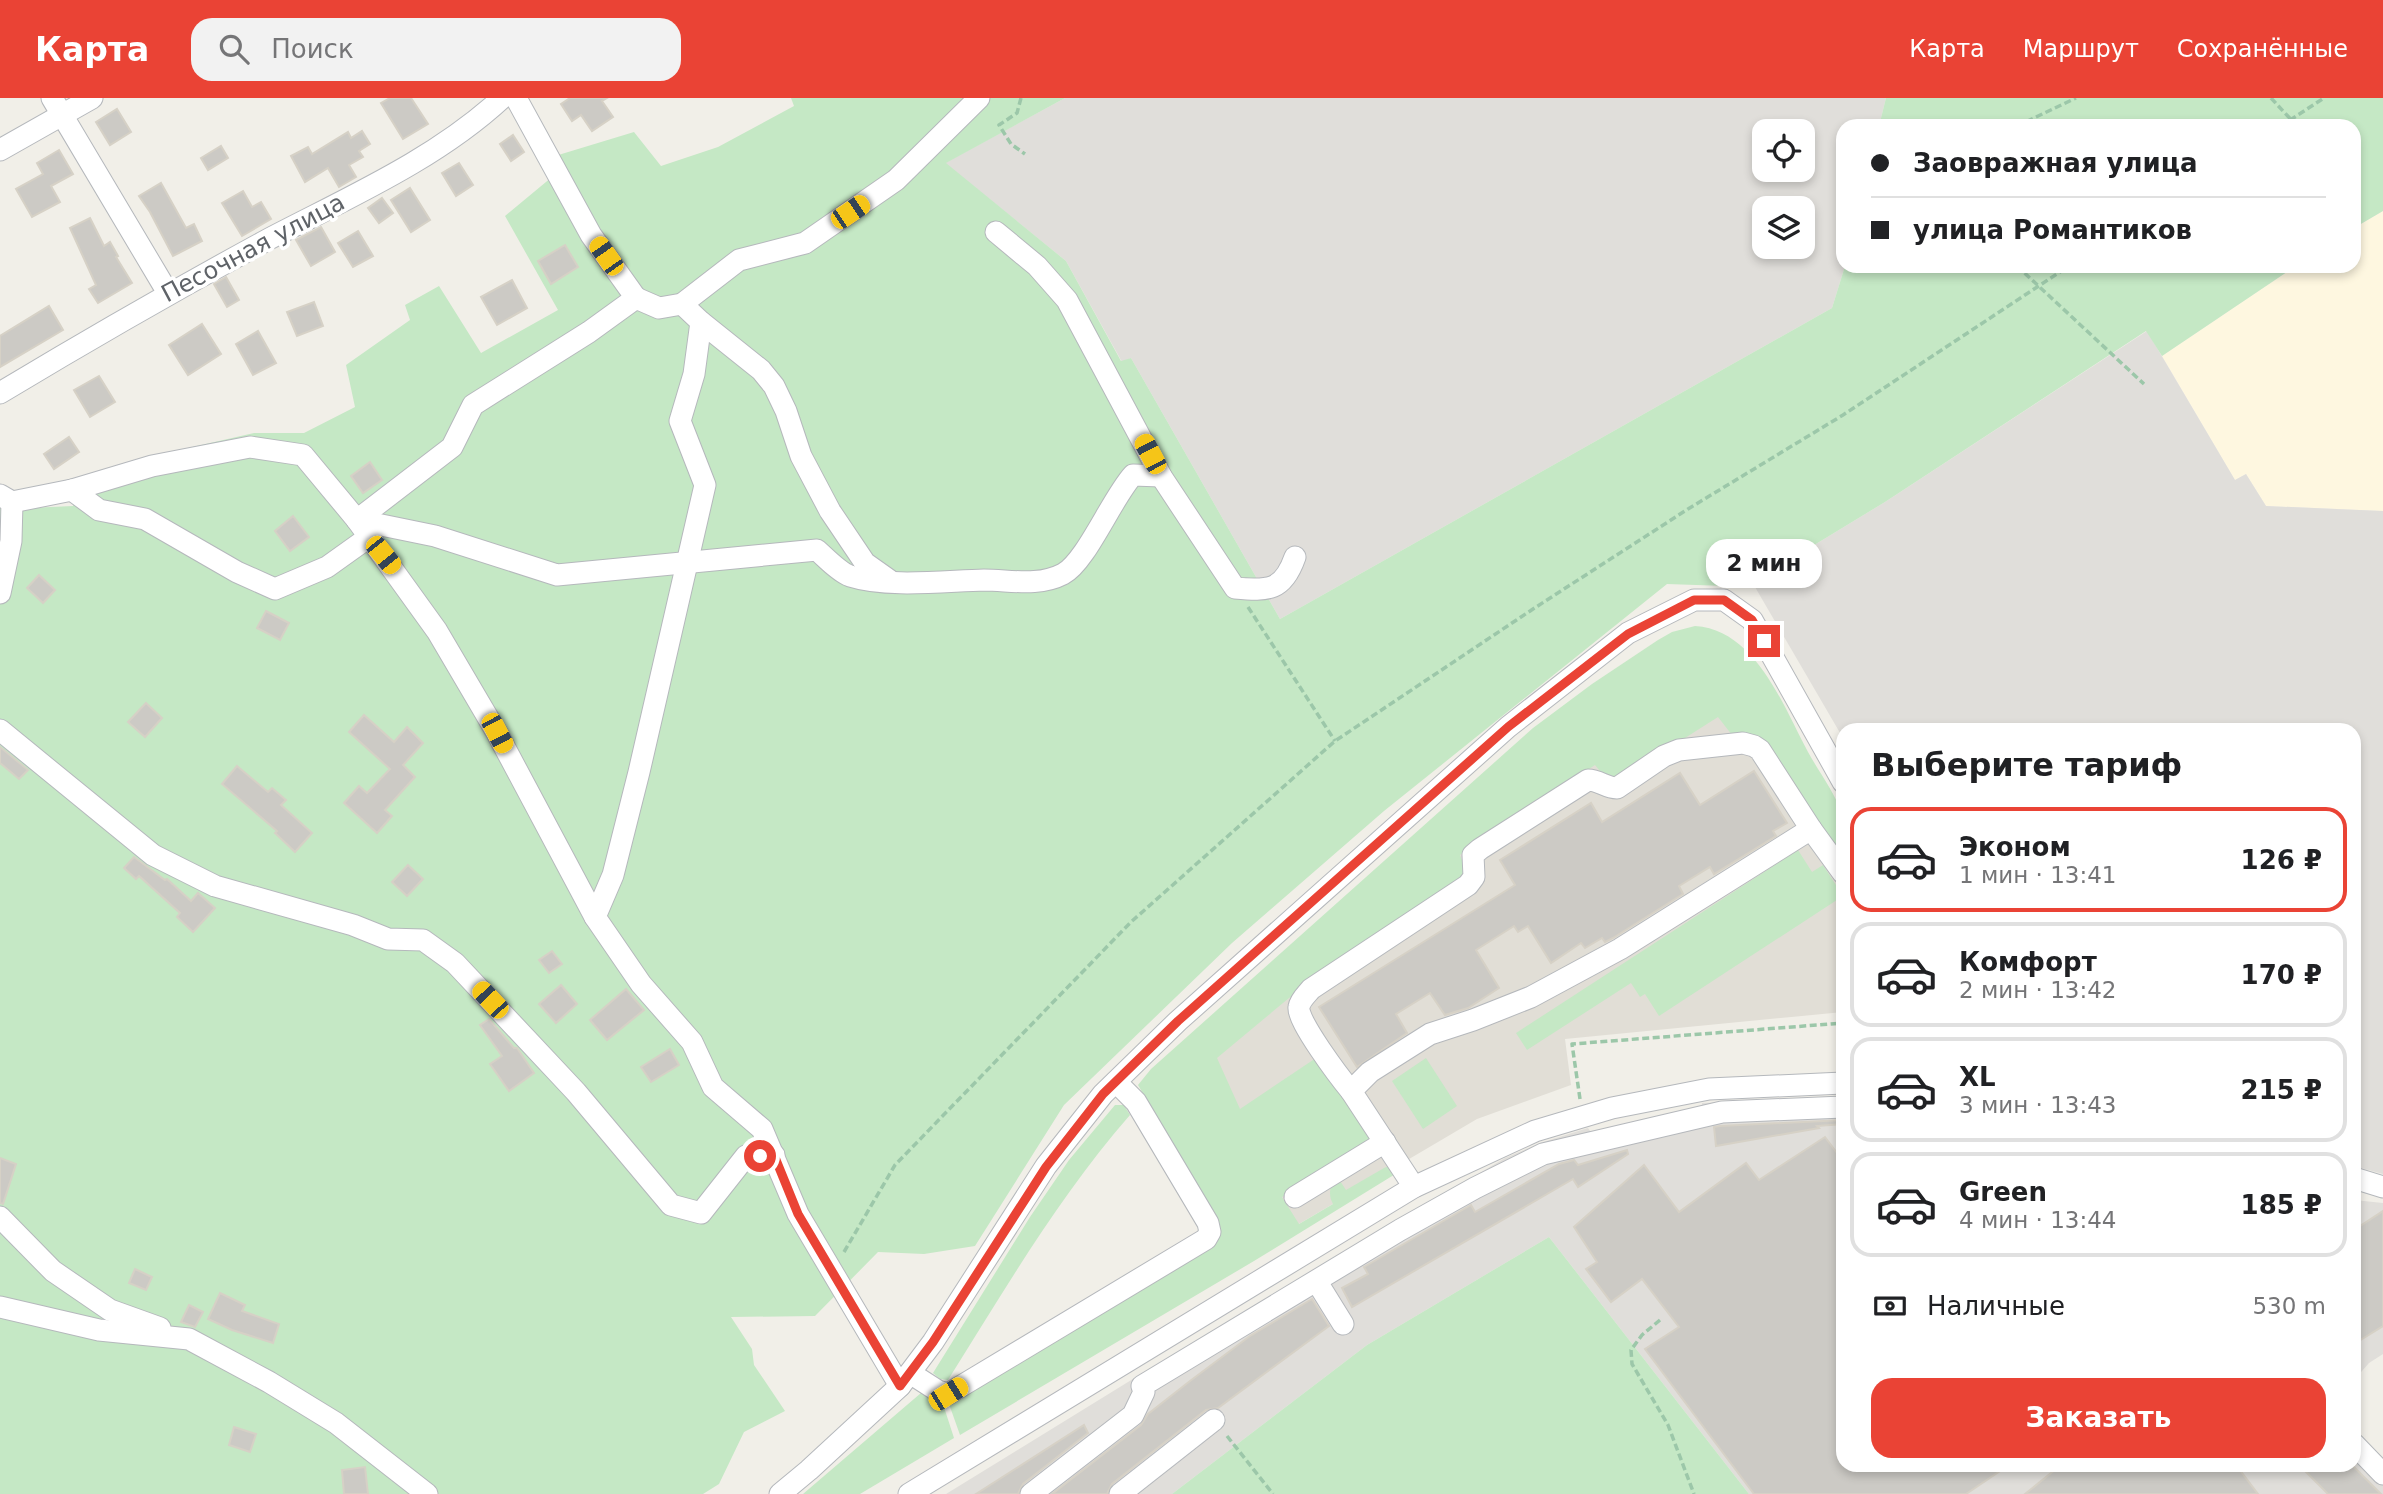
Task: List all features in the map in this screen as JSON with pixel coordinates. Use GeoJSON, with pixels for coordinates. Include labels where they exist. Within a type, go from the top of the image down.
{"type":"FeatureCollection","features":[{"type":"Feature","properties":{"kind":"street"},"geometry":{"type":"LineString","coordinates":[[0,150],[57,107],[92,98]]}},
{"type":"Feature","properties":{"kind":"street","name":"Песочная улица"},"geometry":{"type":"LineString","coordinates":[[0,393],[168,293],[425,156],[477,121],[502,98]]}},
{"type":"Feature","properties":{"kind":"street"},"geometry":{"type":"LineString","coordinates":[[516,98],[591,235],[636,298],[659,308],[682,304],[739,260],[805,243],[896,180],[979,98]]}},
{"type":"Feature","properties":{"kind":"street"},"geometry":{"type":"LineString","coordinates":[[57,107],[168,293]]}},
{"type":"Feature","properties":{"kind":"street"},"geometry":{"type":"LineString","coordinates":[[996,232],[1037,266],[1067,300],[1161,476],[1236,587],[1257,590],[1273,588],[1289,574],[1295,556]]}},
{"type":"Feature","properties":{"kind":"street"},"geometry":{"type":"LineString","coordinates":[[72,490],[99,510],[145,519],[237,572],[275,589],[327,567],[363,528],[452,447],[473,405],[589,332],[636,298]]}},
{"type":"Feature","properties":{"kind":"street"},"geometry":{"type":"LineString","coordinates":[[682,304],[761,370],[774,386],[801,456],[830,511],[865,563],[892,582]]}},
{"type":"Feature","properties":{"kind":"street"},"geometry":{"type":"LineString","coordinates":[[595,917],[613,875],[705,485],[680,421],[694,374],[701,322]]}},
{"type":"Feature","properties":{"kind":"street"},"geometry":{"type":"LineString","coordinates":[[0,593],[11,541],[6,499],[72,490],[152,466],[250,447],[303,455],[398,573],[437,631],[497,733],[595,917],[641,984],[692,1042],[713,1087],[762,1129],[798,1214],[832,1273],[905,1379],[948,1394],[1206,1239],[1210,1232],[1208,1223],[1136,1102],[1116,1082]]}},
{"type":"Feature","properties":{"kind":"street"},"geometry":{"type":"LineString","coordinates":[[363,528],[435,536],[557,575],[817,550],[849,576],[892,582],[957,583],[984,580],[1031,583],[1064,574],[1082,555],[1123,486],[1133,475],[1161,476]]}},
{"type":"Feature","properties":{"kind":"street"},"geometry":{"type":"LineString","coordinates":[[780,1494],[818,1462],[905,1379],[933,1342],[1046,1167],[1103,1094],[1178,1021],[1508,727],[1628,634],[1694,600],[1724,600],[1752,620],[1836,770]]}},
{"type":"Feature","properties":{"kind":"street"},"geometry":{"type":"LineString","coordinates":[[0,730],[153,855],[215,886],[353,925],[388,939],[423,940],[455,963],[576,1092],[671,1205],[701,1213],[746,1156],[774,1155]]}},
{"type":"Feature","properties":{"kind":"street"},"geometry":{"type":"LineString","coordinates":[[1414,1187],[1313,1039],[1299,1016],[1298,1008],[1311,989],[1468,885],[1474,877],[1473,855],[1480,849],[1588,780],[1595,780],[1609,788],[1617,788],[1664,756],[1679,750],[1743,743],[1760,750],[1836,863]]}},
{"type":"Feature","properties":{"kind":"street"},"geometry":{"type":"LineString","coordinates":[[1350,1091],[1370,1072],[1430,1034],[1531,997],[1620,949],[1811,829]]}},
{"type":"Feature","properties":{"kind":"street"},"geometry":{"type":"LineString","coordinates":[[909,1494],[1414,1187],[1535,1130],[1612,1108],[1709,1089],[1836,1083]]}},
{"type":"Feature","properties":{"kind":"street"},"geometry":{"type":"LineString","coordinates":[[1031,1494],[1133,1415],[1144,1392],[1142,1387],[1422,1218],[1543,1154],[1722,1112],[1836,1107]]}},
{"type":"Feature","properties":{"kind":"street"},"geometry":{"type":"LineString","coordinates":[[1295,1197],[1385,1142]]}},
{"type":"Feature","properties":{"kind":"street"},"geometry":{"type":"LineString","coordinates":[[2361,1180],[2383,1186]]}},
{"type":"Feature","properties":{"kind":"street"},"geometry":{"type":"LineString","coordinates":[[0,1217],[53,1271],[110,1310],[188,1339],[270,1382],[336,1423],[426,1494]]}},
{"type":"Feature","properties":{"kind":"street"},"geometry":{"type":"LineString","coordinates":[[1317,1282],[1343,1324]]}},
{"type":"Feature","properties":{"kind":"street"},"geometry":{"type":"LineString","coordinates":[[0,1307],[99,1330],[188,1339]]}},
{"type":"Feature","properties":{"kind":"street"},"geometry":{"type":"LineString","coordinates":[[1120,1494],[1214,1420]]}},
{"type":"Feature","properties":{"kind":"street"},"geometry":{"type":"LineString","coordinates":[[2361,1451],[2383,1474]]}},
{"type":"Feature","properties":{"kind":"path"},"geometry":{"type":"LineString","coordinates":[[1021,98],[1017,113],[999,125],[1011,144],[1025,154]]}},
{"type":"Feature","properties":{"kind":"path"},"geometry":{"type":"LineString","coordinates":[[2032,119],[2076,98]]}},
{"type":"Feature","properties":{"kind":"path"},"geometry":{"type":"LineString","coordinates":[[2271,98],[2290,119]]}},
{"type":"Feature","properties":{"kind":"path"},"geometry":{"type":"LineString","coordinates":[[2292,119],[2324,98]]}},
{"type":"Feature","properties":{"kind":"path"},"geometry":{"type":"LineString","coordinates":[[2025,273],[2144,384]]}},
{"type":"Feature","properties":{"kind":"path"},"geometry":{"type":"LineString","coordinates":[[832,1273],[895,1165],[1132,922],[1335,741],[1544,602],[1688,509],[1843,415],[2058,273]]}},
{"type":"Feature","properties":{"kind":"path"},"geometry":{"type":"LineString","coordinates":[[1236,587],[1335,741]]}},
{"type":"Feature","properties":{"kind":"path"},"geometry":{"type":"LineString","coordinates":[[1583,1116],[1572,1044],[1836,1024]]}},
{"type":"Feature","properties":{"kind":"path"},"geometry":{"type":"LineString","coordinates":[[1660,1320],[1642,1335],[1631,1350],[1632,1364],[1668,1425],[1694,1494]]}},
{"type":"Feature","properties":{"kind":"path"},"geometry":{"type":"LineString","coordinates":[[1214,1420],[1273,1494]]}},
{"type":"Feature","properties":{"kind":"shaded area"},"geometry":{"type":"Polygon","coordinates":[[[1065,98],[1886,98],[1881,119],[1836,119],[1836,273],[1843,273],[1832,308],[1280,619],[1131,358],[1122,362],[1066,261],[945,163],[1065,98]]]}},
{"type":"Feature","properties":{"kind":"shaded area"},"geometry":{"type":"Polygon","coordinates":[[[2383,211],[2383,511],[2266,506],[2246,474],[2235,480],[2162,356],[2286,273],[2361,273],[2361,224],[2383,211]]]}},
{"type":"Feature","properties":{"kind":"shaded area"},"geometry":{"type":"Polygon","coordinates":[[[2147,331],[2235,480],[2246,474],[2266,506],[2383,511],[2383,1174],[2361,1168],[2361,723],[1836,723],[1836,726],[1755,587],[1783,564],[1885,502],[2147,331]]]}},
{"type":"Feature","properties":{"kind":"shaded area"},"geometry":{"type":"Polygon","coordinates":[[[1676,639],[1836,820],[1836,1013],[1565,1039],[1571,1085],[1477,1119],[1253,1251],[1147,1081],[1676,639]]]}},
{"type":"Feature","properties":{"kind":"shaded area"},"geometry":{"type":"Polygon","coordinates":[[[1836,1099],[1836,1472],[2361,1472],[2361,1462],[2383,1483],[2383,1494],[1749,1494],[1549,1237],[1367,1345],[1172,1494],[946,1494],[1141,1374],[1505,1158],[1540,1143],[1588,1128],[1593,1135],[1701,1113],[1702,1103],[1836,1099]]]}},
{"type":"Feature","properties":{"kind":"shaded area"},"geometry":{"type":"Polygon","coordinates":[[[2361,1201],[2383,1203],[2383,1354],[2361,1372],[2361,1201]]]}},
{"type":"Feature","properties":{"kind":"green space"},"geometry":{"type":"Polygon","coordinates":[[[791,98],[1065,98],[946,163],[1066,261],[1121,361],[1131,358],[1280,619],[1832,308],[1843,273],[2286,273],[2162,356],[2146,331],[1885,502],[1783,564],[1755,587],[1667,584],[1384,811],[1232,943],[1064,1105],[975,1246],[924,1254],[878,1252],[815,1316],[731,1317],[752,1349],[754,1365],[785,1411],[744,1432],[719,1484],[703,1494],[0,1494],[0,506],[6,509],[73,506],[80,480],[153,456],[254,433],[304,433],[355,407],[346,365],[410,320],[405,305],[439,286],[481,353],[558,310],[505,216],[552,177],[555,156],[634,132],[661,166],[718,147],[794,106],[791,98]]]}},
{"type":"Feature","properties":{"kind":"green space"},"geometry":{"type":"Polygon","coordinates":[[[1886,98],[2383,98],[2383,211],[2361,224],[2361,119],[1881,119],[1886,98]]]}},
{"type":"Feature","properties":{"kind":"green space"},"geometry":{"type":"Polygon","coordinates":[[[1695,626],[1716,631],[1735,641],[1765,673],[1836,800],[1836,852],[1757,735],[1732,735],[1718,717],[1619,780],[1604,776],[1595,765],[1460,855],[1467,873],[1390,930],[1289,998],[1217,1058],[1240,1109],[1316,1058],[1371,1129],[1370,1142],[1363,1149],[1282,1197],[1299,1224],[1333,1204],[1330,1190],[1338,1178],[1346,1190],[1389,1166],[1397,1173],[960,1435],[949,1404],[1220,1237],[1220,1224],[1138,1085],[1151,1069],[1533,728],[1592,684],[1672,632],[1695,626]]]}},
{"type":"Feature","properties":{"kind":"green space"},"geometry":{"type":"Polygon","coordinates":[[[1798,850],[1812,872],[1823,865],[1836,885],[1836,901],[1659,1016],[1645,994],[1640,997],[1631,983],[1527,1050],[1516,1033],[1798,850]]]}},
{"type":"Feature","properties":{"kind":"green space"},"geometry":{"type":"Polygon","coordinates":[[[1426,1058],[1457,1106],[1423,1129],[1392,1081],[1426,1058]]]}},
{"type":"Feature","properties":{"kind":"green space"},"geometry":{"type":"Polygon","coordinates":[[[1115,1105],[1124,1105],[1130,1115],[1057,1210],[948,1380],[940,1379],[933,1373],[1030,1217],[1069,1160],[1115,1105]]]}},
{"type":"Feature","properties":{"kind":"green space"},"geometry":{"type":"Polygon","coordinates":[[[1549,1237],[1749,1494],[1172,1494],[1367,1345],[1549,1237]]]}},
{"type":"Feature","properties":{"kind":"green space"},"geometry":{"type":"Polygon","coordinates":[[[921,1393],[940,1405],[943,1404],[954,1438],[860,1494],[803,1494],[921,1393]]]}},
{"type":"Feature","properties":{"kind":"building"},"geometry":{"type":"Polygon","coordinates":[[[390,98],[411,98],[428,124],[403,139],[381,103],[390,98]]]}},
{"type":"Feature","properties":{"kind":"building"},"geometry":{"type":"Polygon","coordinates":[[[570,98],[607,98],[602,101],[613,117],[592,131],[581,115],[572,121],[561,104],[570,98]]]}},
{"type":"Feature","properties":{"kind":"building"},"geometry":{"type":"Polygon","coordinates":[[[117,109],[131,132],[110,145],[96,122],[117,109]]]}},
{"type":"Feature","properties":{"kind":"building"},"geometry":{"type":"Polygon","coordinates":[[[362,131],[370,144],[359,151],[363,157],[349,165],[356,177],[339,187],[328,168],[305,182],[291,156],[308,147],[312,154],[348,132],[351,138],[362,131]]]}},
{"type":"Feature","properties":{"kind":"building"},"geometry":{"type":"Polygon","coordinates":[[[513,135],[524,152],[511,161],[500,144],[513,135]]]}},
{"type":"Feature","properties":{"kind":"building"},"geometry":{"type":"Polygon","coordinates":[[[221,146],[228,158],[208,170],[201,158],[221,146]]]}},
{"type":"Feature","properties":{"kind":"building"},"geometry":{"type":"Polygon","coordinates":[[[59,150],[73,174],[51,186],[60,202],[32,217],[16,189],[43,174],[37,163],[59,150]]]}},
{"type":"Feature","properties":{"kind":"building"},"geometry":{"type":"Polygon","coordinates":[[[459,163],[473,185],[456,196],[442,173],[459,163]]]}},
{"type":"Feature","properties":{"kind":"building"},"geometry":{"type":"Polygon","coordinates":[[[161,183],[186,228],[194,224],[202,241],[173,256],[139,196],[161,183]]]}},
{"type":"Feature","properties":{"kind":"building"},"geometry":{"type":"Polygon","coordinates":[[[410,188],[430,220],[411,232],[391,200],[410,188]]]}},
{"type":"Feature","properties":{"kind":"building"},"geometry":{"type":"Polygon","coordinates":[[[243,191],[252,207],[261,202],[271,219],[242,236],[222,203],[243,191]]]}},
{"type":"Feature","properties":{"kind":"building"},"geometry":{"type":"Polygon","coordinates":[[[382,198],[393,213],[379,223],[368,208],[382,198]]]}},
{"type":"Feature","properties":{"kind":"building"},"geometry":{"type":"Polygon","coordinates":[[[90,218],[104,246],[110,242],[132,283],[98,303],[89,289],[96,285],[70,228],[90,218]]]}},
{"type":"Feature","properties":{"kind":"building"},"geometry":{"type":"Polygon","coordinates":[[[321,227],[335,252],[311,266],[296,240],[321,227]]]}},
{"type":"Feature","properties":{"kind":"building"},"geometry":{"type":"Polygon","coordinates":[[[358,231],[373,256],[353,267],[338,243],[358,231]]]}},
{"type":"Feature","properties":{"kind":"building"},"geometry":{"type":"Polygon","coordinates":[[[565,245],[578,267],[551,284],[538,261],[565,245]]]}},
{"type":"Feature","properties":{"kind":"building"},"geometry":{"type":"Polygon","coordinates":[[[226,277],[239,300],[227,307],[214,284],[226,277]]]}},
{"type":"Feature","properties":{"kind":"building"},"geometry":{"type":"Polygon","coordinates":[[[512,280],[527,308],[497,325],[481,297],[512,280]]]}},
{"type":"Feature","properties":{"kind":"building"},"geometry":{"type":"Polygon","coordinates":[[[314,302],[323,326],[297,336],[287,312],[314,302]]]}},
{"type":"Feature","properties":{"kind":"building"},"geometry":{"type":"Polygon","coordinates":[[[49,306],[63,330],[0,367],[0,336],[49,306]]]}},
{"type":"Feature","properties":{"kind":"building"},"geometry":{"type":"Polygon","coordinates":[[[202,324],[221,354],[188,375],[169,345],[202,324]]]}},
{"type":"Feature","properties":{"kind":"building"},"geometry":{"type":"Polygon","coordinates":[[[258,331],[276,363],[253,375],[236,344],[258,331]]]}},
{"type":"Feature","properties":{"kind":"building"},"geometry":{"type":"Polygon","coordinates":[[[99,376],[115,402],[90,417],[74,390],[99,376]]]}},
{"type":"Feature","properties":{"kind":"building"},"geometry":{"type":"Polygon","coordinates":[[[69,437],[79,452],[54,469],[44,454],[69,437]]]}},
{"type":"Feature","properties":{"kind":"building"},"geometry":{"type":"Polygon","coordinates":[[[370,462],[382,480],[363,493],[351,476],[370,462]]]}},
{"type":"Feature","properties":{"kind":"building"},"geometry":{"type":"Polygon","coordinates":[[[293,516],[309,537],[290,551],[275,531],[293,516]]]}},
{"type":"Feature","properties":{"kind":"building"},"geometry":{"type":"Polygon","coordinates":[[[39,575],[55,590],[43,603],[27,588],[39,575]]]}},
{"type":"Feature","properties":{"kind":"building"},"geometry":{"type":"Polygon","coordinates":[[[266,611],[289,623],[280,640],[257,628],[266,611]]]}},
{"type":"Feature","properties":{"kind":"building"},"geometry":{"type":"Polygon","coordinates":[[[146,703],[162,718],[145,737],[128,722],[146,703]]]}},
{"type":"Feature","properties":{"kind":"building"},"geometry":{"type":"Polygon","coordinates":[[[364,715],[394,742],[407,727],[423,743],[403,765],[415,777],[385,810],[392,816],[377,833],[344,803],[359,786],[367,793],[390,769],[349,732],[364,715]]]}},
{"type":"Feature","properties":{"kind":"building"},"geometry":{"type":"Polygon","coordinates":[[[0,747],[28,770],[19,779],[0,763],[0,747]]]}},
{"type":"Feature","properties":{"kind":"building"},"geometry":{"type":"Polygon","coordinates":[[[237,766],[268,792],[272,788],[286,800],[281,805],[312,833],[295,852],[275,833],[277,831],[222,784],[237,766]]]}},
{"type":"Feature","properties":{"kind":"building"},"geometry":{"type":"Polygon","coordinates":[[[1754,771],[1787,823],[1773,831],[1776,836],[1714,874],[1710,867],[1679,886],[1683,894],[1613,938],[1605,942],[1602,938],[1585,948],[1581,943],[1551,963],[1528,926],[1518,932],[1514,926],[1476,950],[1499,988],[1468,1008],[1445,1015],[1430,993],[1396,1014],[1407,1033],[1357,1067],[1319,1007],[1515,885],[1500,860],[1591,803],[1602,822],[1680,773],[1700,805],[1754,771]]]}},
{"type":"Feature","properties":{"kind":"building"},"geometry":{"type":"Polygon","coordinates":[[[134,857],[167,879],[191,901],[198,893],[215,908],[193,932],[177,917],[180,913],[139,876],[136,879],[124,868],[134,857]]]}},
{"type":"Feature","properties":{"kind":"building"},"geometry":{"type":"Polygon","coordinates":[[[408,865],[423,879],[407,896],[392,882],[408,865]]]}},
{"type":"Feature","properties":{"kind":"building"},"geometry":{"type":"Polygon","coordinates":[[[552,951],[562,964],[549,973],[539,960],[552,951]]]}},
{"type":"Feature","properties":{"kind":"building"},"geometry":{"type":"Polygon","coordinates":[[[561,985],[577,1004],[556,1023],[539,1004],[561,985]]]}},
{"type":"Feature","properties":{"kind":"building"},"geometry":{"type":"Polygon","coordinates":[[[626,989],[644,1010],[607,1040],[590,1020],[626,989]]]}},
{"type":"Feature","properties":{"kind":"building"},"geometry":{"type":"Polygon","coordinates":[[[489,1019],[514,1048],[517,1048],[534,1073],[509,1091],[490,1064],[502,1056],[480,1025],[489,1019]]]}},
{"type":"Feature","properties":{"kind":"building"},"geometry":{"type":"Polygon","coordinates":[[[670,1049],[679,1065],[651,1082],[641,1067],[670,1049]]]}},
{"type":"Feature","properties":{"kind":"building"},"geometry":{"type":"Polygon","coordinates":[[[1836,1120],[1836,1125],[1716,1146],[1714,1127],[1836,1120]]]}},
{"type":"Feature","properties":{"kind":"building"},"geometry":{"type":"Polygon","coordinates":[[[1825,1137],[1836,1152],[1836,1472],[1999,1472],[1966,1494],[1754,1494],[1645,1349],[1679,1327],[1642,1279],[1611,1302],[1586,1269],[1597,1262],[1574,1227],[1644,1165],[1679,1212],[1746,1163],[1759,1180],[1825,1137]]]}},
{"type":"Feature","properties":{"kind":"building"},"geometry":{"type":"Polygon","coordinates":[[[1627,1150],[1628,1154],[1578,1187],[1573,1179],[1352,1307],[1342,1288],[1368,1274],[1364,1267],[1471,1205],[1475,1212],[1559,1164],[1574,1160],[1578,1165],[1627,1150]]]}},
{"type":"Feature","properties":{"kind":"building"},"geometry":{"type":"Polygon","coordinates":[[[0,1158],[16,1164],[3,1204],[0,1203],[0,1158]]]}},
{"type":"Feature","properties":{"kind":"building"},"geometry":{"type":"Polygon","coordinates":[[[2383,1211],[2383,1326],[2361,1340],[2361,1225],[2383,1211]]]}},
{"type":"Feature","properties":{"kind":"building"},"geometry":{"type":"Polygon","coordinates":[[[135,1269],[152,1277],[146,1290],[129,1283],[135,1269]]]}},
{"type":"Feature","properties":{"kind":"building"},"geometry":{"type":"Polygon","coordinates":[[[220,1293],[245,1305],[242,1311],[279,1324],[273,1343],[208,1319],[220,1293]]]}},
{"type":"Feature","properties":{"kind":"building"},"geometry":{"type":"Polygon","coordinates":[[[1312,1299],[1329,1326],[1218,1408],[1206,1410],[1112,1484],[1107,1494],[1052,1494],[1141,1425],[1148,1414],[1250,1336],[1312,1299]]]}},
{"type":"Feature","properties":{"kind":"building"},"geometry":{"type":"Polygon","coordinates":[[[189,1305],[203,1312],[195,1327],[181,1322],[189,1305]]]}},
{"type":"Feature","properties":{"kind":"building"},"geometry":{"type":"Polygon","coordinates":[[[1084,1425],[1088,1433],[1023,1484],[1018,1494],[976,1494],[1084,1425]]]}},
{"type":"Feature","properties":{"kind":"building"},"geometry":{"type":"Polygon","coordinates":[[[234,1427],[256,1434],[250,1452],[229,1445],[234,1427]]]}},
{"type":"Feature","properties":{"kind":"building"},"geometry":{"type":"Polygon","coordinates":[[[365,1467],[368,1494],[344,1494],[342,1470],[365,1467]]]}},
{"type":"Feature","properties":{"kind":"building"},"geometry":{"type":"Polygon","coordinates":[[[2052,1472],[2241,1472],[2258,1494],[2025,1494],[2052,1472]]]}},
{"type":"Feature","properties":{"kind":"building"},"geometry":{"type":"Polygon","coordinates":[[[2306,1472],[2359,1472],[2381,1494],[2328,1494],[2306,1472]]]}},
{"type":"Feature","properties":{"kind":"route"},"geometry":{"type":"LineString","coordinates":[[760,1156],[774,1155],[798,1214],[900,1386],[933,1342],[1046,1167],[1103,1094],[1178,1021],[1508,727],[1628,634],[1694,600],[1724,600],[1752,620],[1764,641]]}}]}
